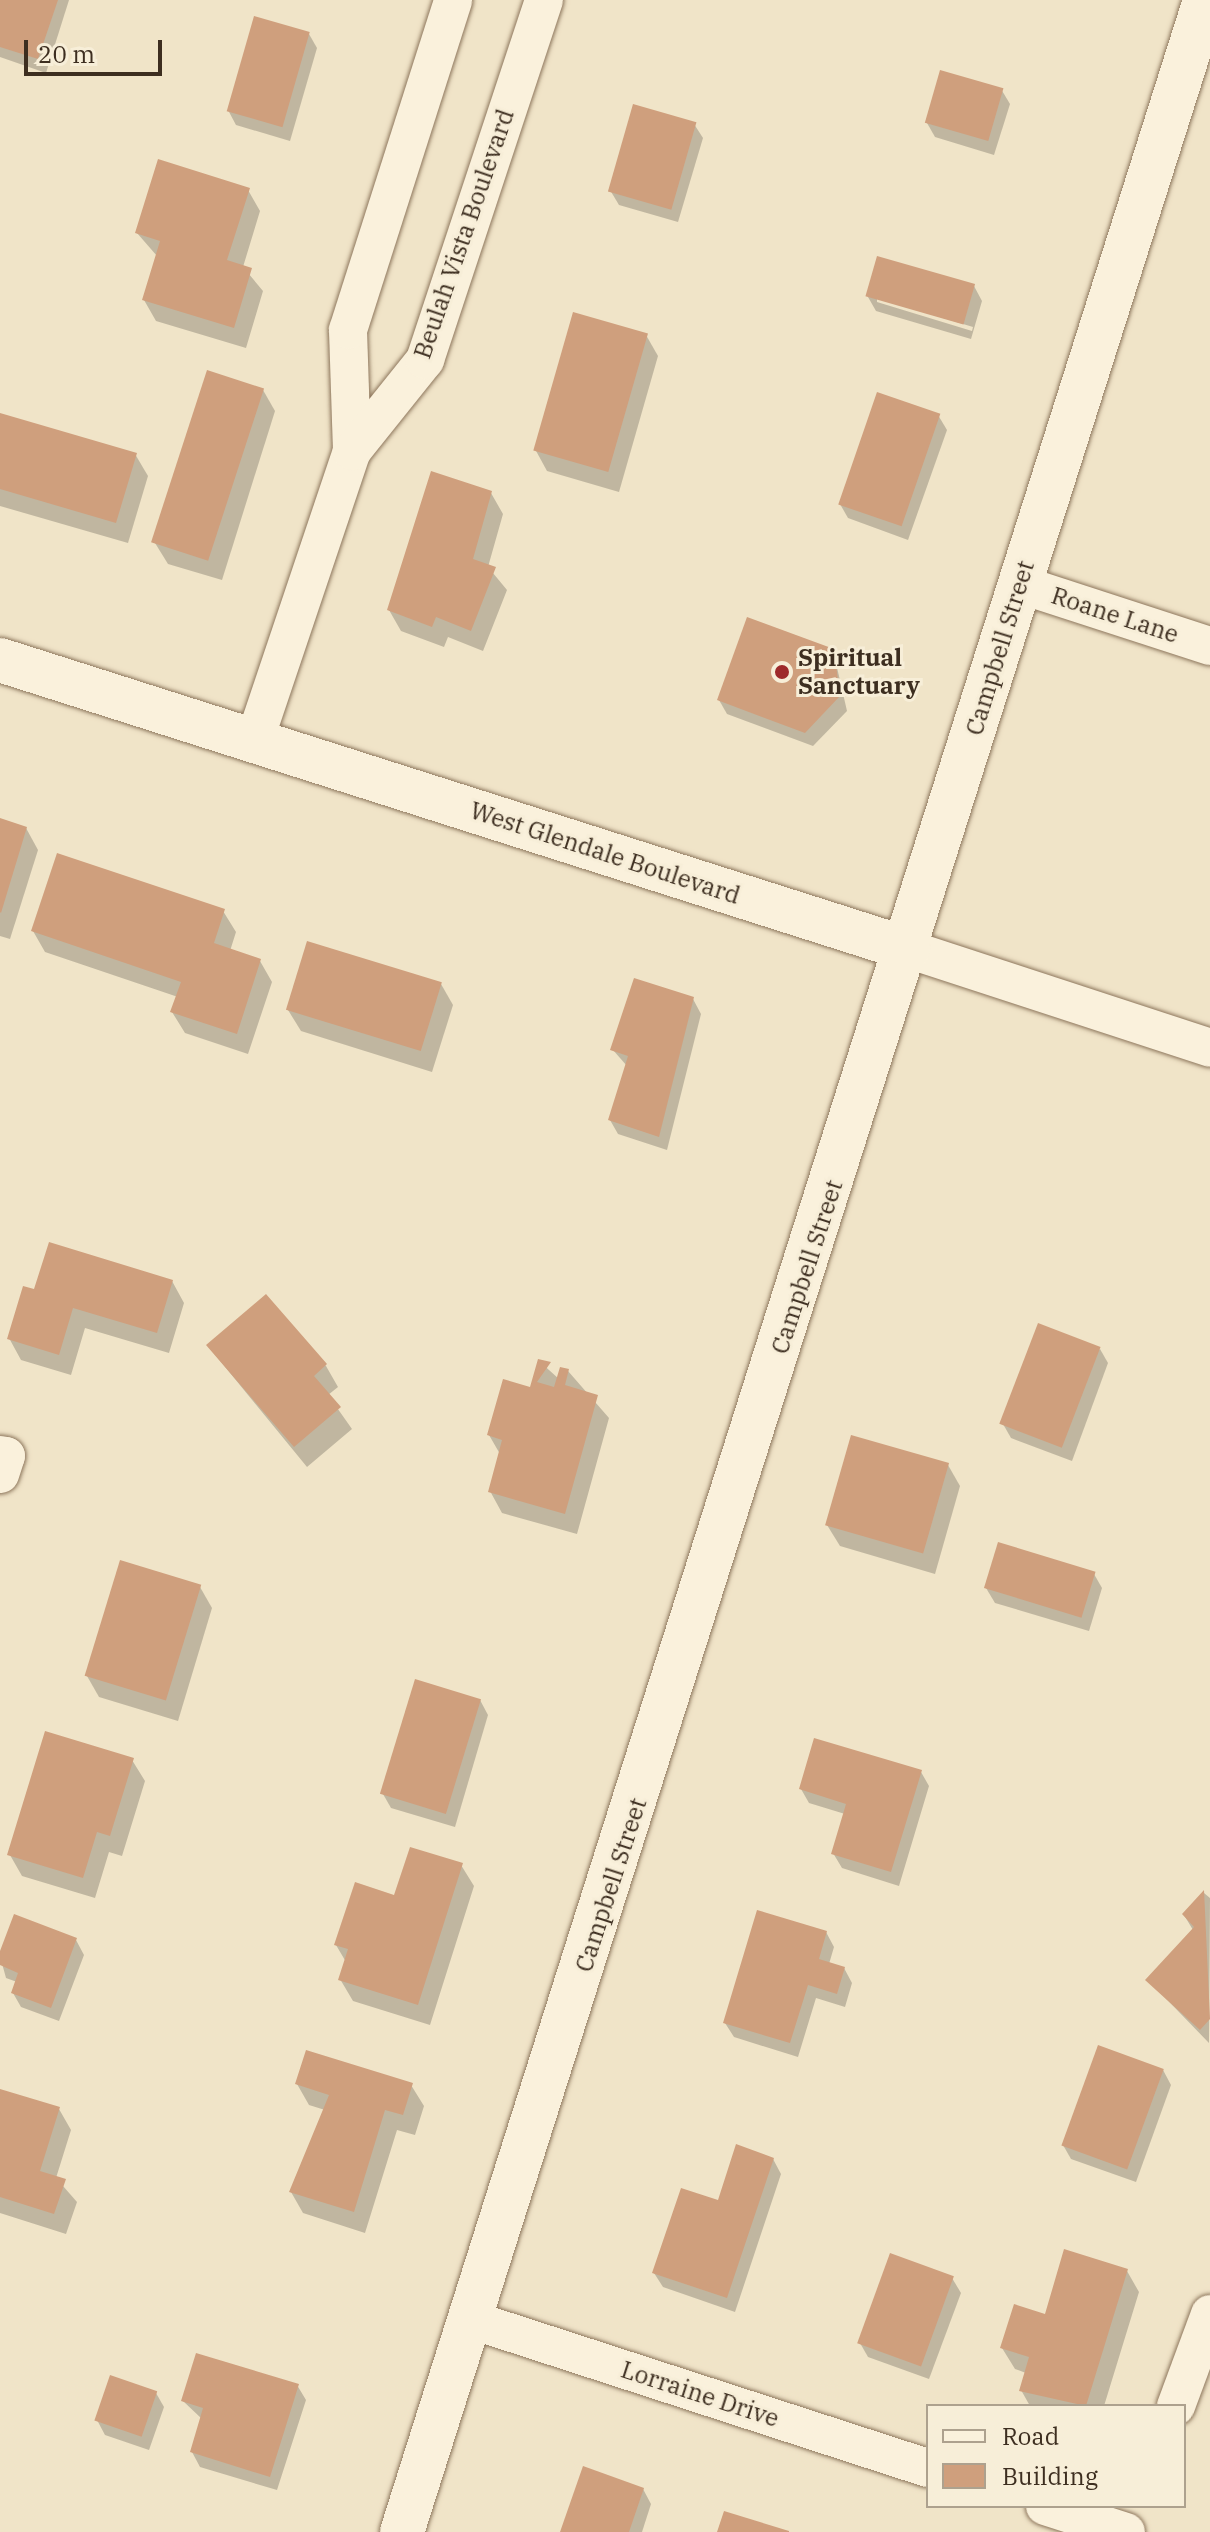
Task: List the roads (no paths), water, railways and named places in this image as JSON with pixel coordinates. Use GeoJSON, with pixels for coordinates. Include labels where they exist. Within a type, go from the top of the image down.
{"type":"FeatureCollection","features":[{"type":"Feature","properties":{"kind":"main road","name":"Campbell Street"},"geometry":{"type":"LineString","coordinates":[[402,2532],[908,949],[1019,584],[1205,0]]}},
{"type":"Feature","properties":{"kind":"main road","name":"West Glendale Boulevard"},"geometry":{"type":"LineString","coordinates":[[0,660],[908,949]]}},
{"type":"Feature","properties":{"kind":"street","name":"Beulah Vista Boulevard"},"geometry":{"type":"LineString","coordinates":[[352,451],[348,330],[453,0]]}},
{"type":"Feature","properties":{"kind":"street","name":"Beulah Vista Boulevard"},"geometry":{"type":"LineString","coordinates":[[254,742],[352,451],[425,360],[544,0]]}},
{"type":"Feature","properties":{"kind":"street","name":"Roane Lane"},"geometry":{"type":"LineString","coordinates":[[1019,584],[1210,646]]}},
{"type":"Feature","properties":{"kind":"street","name":"West Glendale Boulevard"},"geometry":{"type":"LineString","coordinates":[[908,949],[1210,1048]]}},
{"type":"Feature","properties":{"kind":"street"},"geometry":{"type":"LineString","coordinates":[[1177,2404],[1210,2314]]}},
{"type":"Feature","properties":{"kind":"street","name":"Lorraine Drive"},"geometry":{"type":"LineString","coordinates":[[472,2320],[926,2467]]}},
{"type":"Feature","properties":{"kind":"street"},"geometry":{"type":"LineString","coordinates":[[1051,2508],[1128,2532],[1139,2508]]}},
{"type":"Feature","properties":{"kind":"place","name":"Spiritual Sanctuary"},"geometry":{"type":"Point","coordinates":[782,672]}}]}
